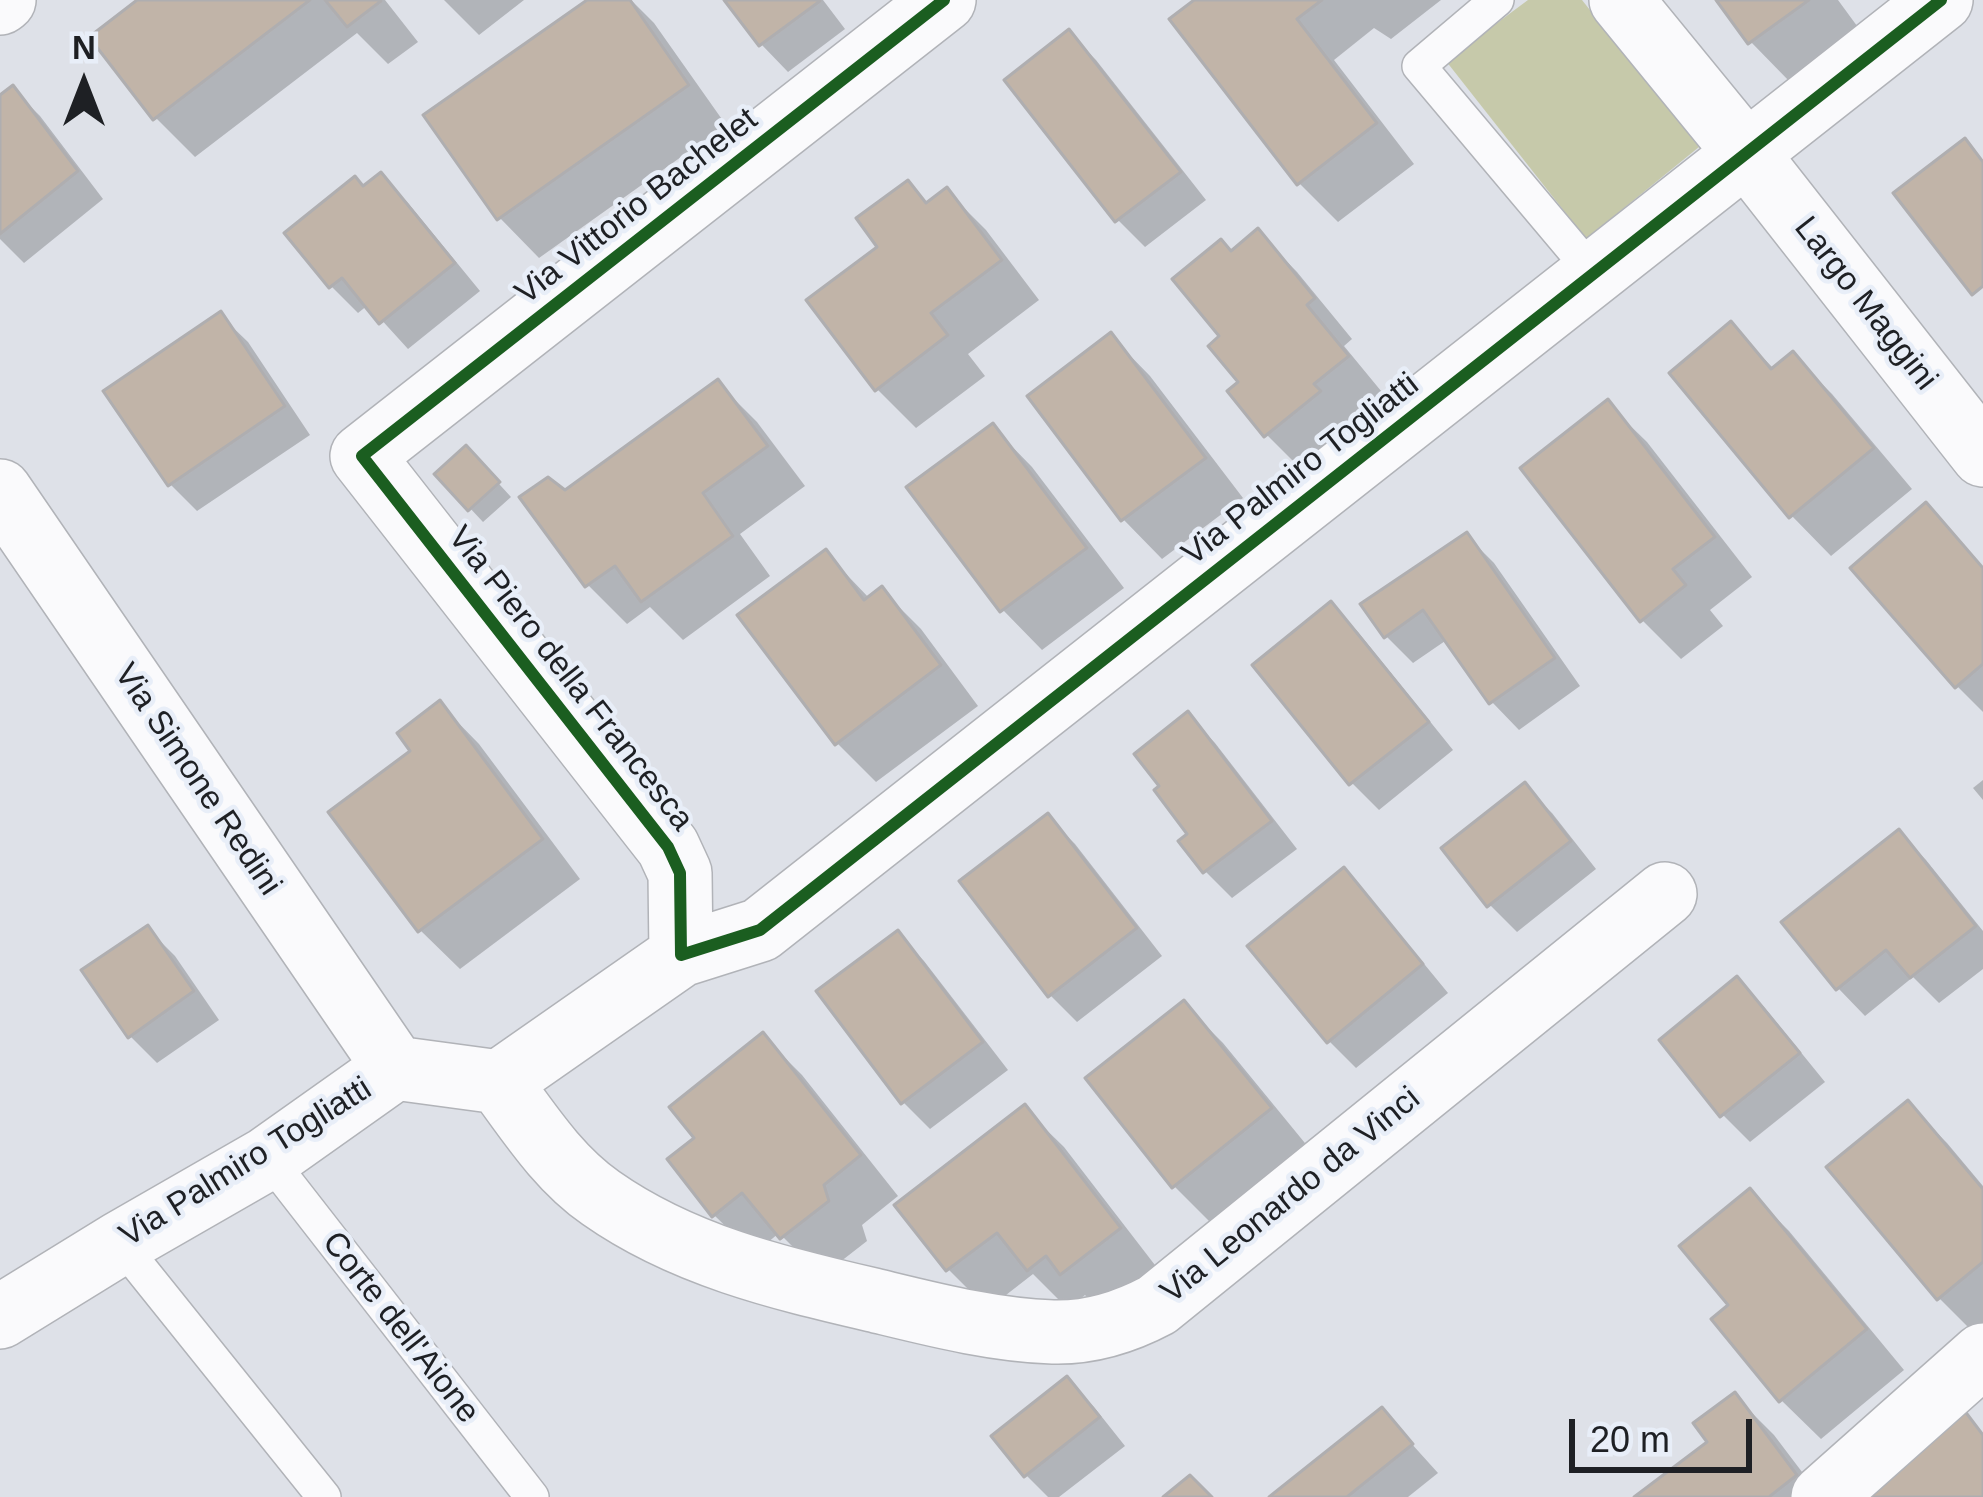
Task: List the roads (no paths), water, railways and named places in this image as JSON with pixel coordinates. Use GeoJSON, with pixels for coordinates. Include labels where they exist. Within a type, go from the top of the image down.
{"type":"FeatureCollection","features":[{"type":"Feature","properties":{"kind":"street","name":"Via Vittorio Bachelet"},"geometry":{"type":"LineString","coordinates":[[362,456],[944,0]]}},
{"type":"Feature","properties":{"kind":"street","name":"Largo Maggini"},"geometry":{"type":"LineString","coordinates":[[1621,0],[1983,454]]}},
{"type":"Feature","properties":{"kind":"street","name":"Via Palmiro Togliatti"},"geometry":{"type":"LineString","coordinates":[[0,1317],[268,1158],[395,1068],[500,1082],[681,955],[760,930],[1941,0]]}},
{"type":"Feature","properties":{"kind":"street","name":"Via Piero della Francesca"},"geometry":{"type":"LineString","coordinates":[[362,456],[668,847],[680,873],[681,955]]}},
{"type":"Feature","properties":{"kind":"street","name":"Via Simone Redini"},"geometry":{"type":"LineString","coordinates":[[0,491],[395,1068]]}},
{"type":"Feature","properties":{"kind":"street","name":"Via Leonardo da Vinci"},"geometry":{"type":"LineString","coordinates":[[500,1082],[571,1175],[628,1217],[681,1244],[769,1274],[950,1319],[1077,1331],[1132,1318],[1157,1305],[1666,894]]}},
{"type":"Feature","properties":{"kind":"street"},"geometry":{"type":"LineString","coordinates":[[1822,1497],[1983,1355]]}},
{"type":"Feature","properties":{"kind":"lane"},"geometry":{"type":"LineString","coordinates":[[1497,0],[1419,66],[1594,274]]}},
{"type":"Feature","properties":{"kind":"lane","name":"Corte dell'Aione"},"geometry":{"type":"LineString","coordinates":[[268,1158],[532,1497]]}},
{"type":"Feature","properties":{"kind":"lane"},"geometry":{"type":"LineString","coordinates":[[120,1243],[324,1497]]}}]}
